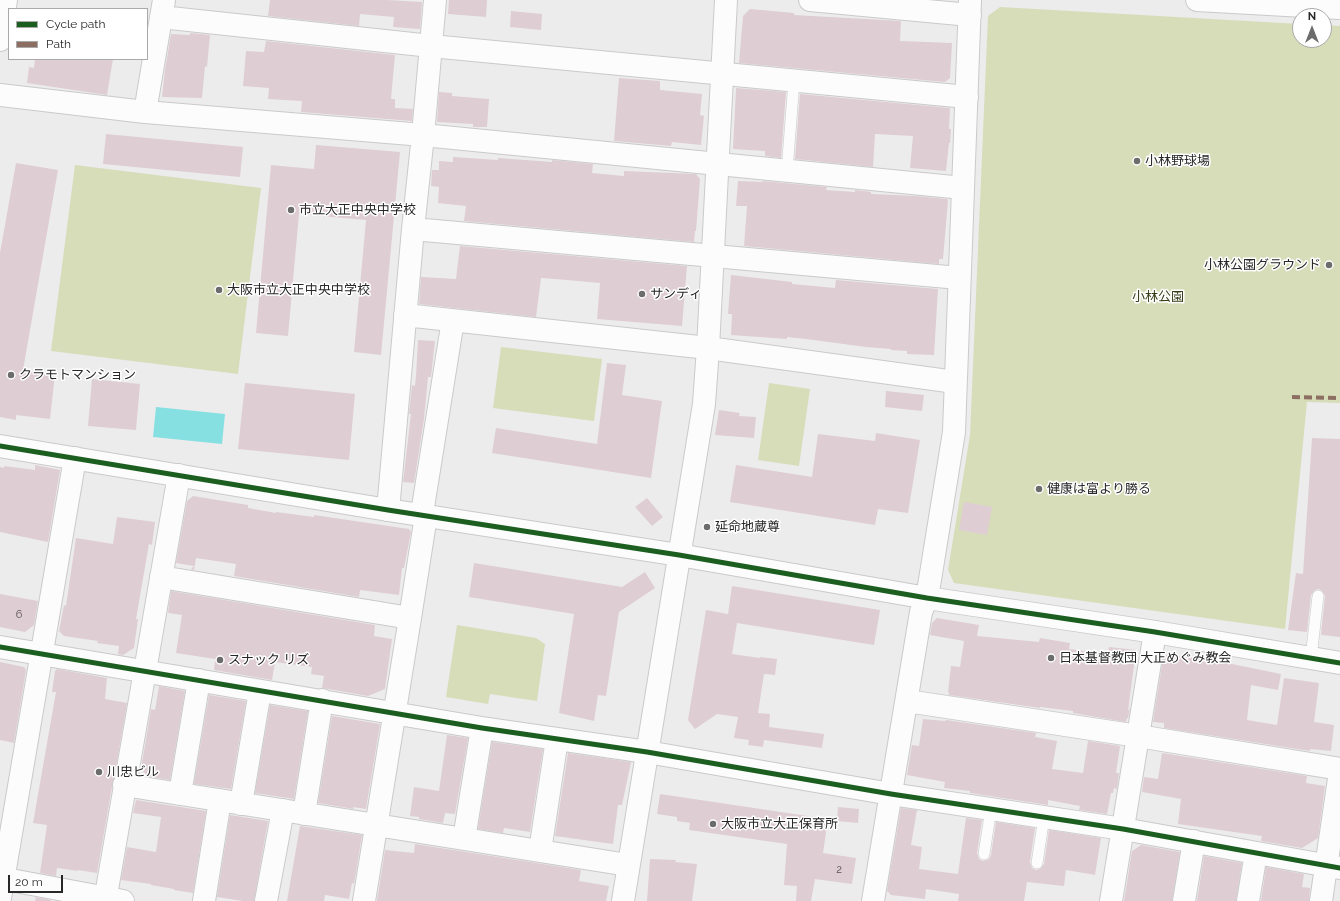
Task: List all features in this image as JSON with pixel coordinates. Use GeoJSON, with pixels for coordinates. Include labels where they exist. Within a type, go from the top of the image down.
{"type":"FeatureCollection","features":[{"type":"Feature","properties":{"kind":"street"},"geometry":{"type":"LineString","coordinates":[[0,40],[6,0]]}},
{"type":"Feature","properties":{"kind":"street"},"geometry":{"type":"LineString","coordinates":[[388,510],[435,0]]}},
{"type":"Feature","properties":{"kind":"street"},"geometry":{"type":"LineString","coordinates":[[623,901],[704,404],[726,0]]}},
{"type":"Feature","properties":{"kind":"street"},"geometry":{"type":"LineString","coordinates":[[810,0],[970,7],[954,432],[927,598],[921,612],[873,901]]}},
{"type":"Feature","properties":{"kind":"street"},"geometry":{"type":"LineString","coordinates":[[1197,0],[1340,8]]}},
{"type":"Feature","properties":{"kind":"street"},"geometry":{"type":"LineString","coordinates":[[145,112],[162,8],[431,46],[966,97]]}},
{"type":"Feature","properties":{"kind":"street"},"geometry":{"type":"LineString","coordinates":[[0,95],[145,112],[423,135],[963,188]]}},
{"type":"Feature","properties":{"kind":"street"},"geometry":{"type":"LineString","coordinates":[[413,229],[959,278]]}},
{"type":"Feature","properties":{"kind":"street"},"geometry":{"type":"LineString","coordinates":[[405,315],[708,348],[955,382]]}},
{"type":"Feature","properties":{"kind":"street"},"geometry":{"type":"LineString","coordinates":[[364,901],[426,516],[423,507],[453,320]]}},
{"type":"Feature","properties":{"kind":"street"},"geometry":{"type":"LineString","coordinates":[[0,446],[388,510],[679,555],[927,598],[1155,632],[1340,663]]}},
{"type":"Feature","properties":{"kind":"street"},"geometry":{"type":"LineString","coordinates":[[75,458],[1,885],[111,900],[124,785],[179,476]]}},
{"type":"Feature","properties":{"kind":"street"},"geometry":{"type":"LineString","coordinates":[[161,577],[410,618]]}},
{"type":"Feature","properties":{"kind":"street"},"geometry":{"type":"LineString","coordinates":[[1111,901],[1155,632]]}},
{"type":"Feature","properties":{"kind":"street"},"geometry":{"type":"LineString","coordinates":[[0,647],[322,700],[395,714],[647,752],[891,794],[1123,829],[1333,866]]}},
{"type":"Feature","properties":{"kind":"street"},"geometry":{"type":"LineString","coordinates":[[180,794],[199,680]]}},
{"type":"Feature","properties":{"kind":"street"},"geometry":{"type":"LineString","coordinates":[[204,901],[260,691]]}},
{"type":"Feature","properties":{"kind":"street"},"geometry":{"type":"LineString","coordinates":[[266,901],[294,812],[322,700]]}},
{"type":"Feature","properties":{"kind":"street"},"geometry":{"type":"LineString","coordinates":[[907,701],[1138,736],[1340,770],[1333,866],[1321,901]]}},
{"type":"Feature","properties":{"kind":"street"},"geometry":{"type":"LineString","coordinates":[[464,839],[482,728]]}},
{"type":"Feature","properties":{"kind":"street"},"geometry":{"type":"LineString","coordinates":[[540,851],[557,739]]}},
{"type":"Feature","properties":{"kind":"street"},"geometry":{"type":"LineString","coordinates":[[124,785],[628,865]]}},
{"type":"Feature","properties":{"kind":"street"},"geometry":{"type":"LineString","coordinates":[[1184,901],[1194,842]]}},
{"type":"Feature","properties":{"kind":"street"},"geometry":{"type":"LineString","coordinates":[[1248,901],[1256,853]]}},
{"type":"Feature","properties":{"kind":"lane"},"geometry":{"type":"LineString","coordinates":[[788,171],[794,81]]}},
{"type":"Feature","properties":{"kind":"lane"},"geometry":{"type":"LineString","coordinates":[[1311,658],[1318,596]]}},
{"type":"Feature","properties":{"kind":"lane"},"geometry":{"type":"LineString","coordinates":[[984,854],[991,809]]}},
{"type":"Feature","properties":{"kind":"lane"},"geometry":{"type":"LineString","coordinates":[[1037,863],[1044,817]]}},
{"type":"Feature","properties":{"kind":"green space","name":"小林公園"},"geometry":{"type":"Polygon","coordinates":[[[1000,7],[1292,24],[1292,48],[1332,48],[1332,26],[1340,26],[1340,403],[1307,402],[1285,629],[954,583],[948,570],[970,435],[988,16],[1000,7]]]}},
{"type":"Feature","properties":{"kind":"green space"},"geometry":{"type":"Polygon","coordinates":[[[75,165],[261,188],[238,374],[51,351],[75,165]]]}},
{"type":"Feature","properties":{"kind":"green space"},"geometry":{"type":"Polygon","coordinates":[[[501,347],[602,359],[594,421],[493,408],[501,347]]]}},
{"type":"Feature","properties":{"kind":"green space"},"geometry":{"type":"Polygon","coordinates":[[[769,383],[810,389],[799,466],[758,460],[769,383]]]}},
{"type":"Feature","properties":{"kind":"green space"},"geometry":{"type":"Polygon","coordinates":[[[457,625],[536,638],[545,644],[537,701],[490,694],[488,704],[446,697],[457,625]]]}},
{"type":"Feature","properties":{"kind":"water"},"geometry":{"type":"Polygon","coordinates":[[[156,407],[225,414],[222,444],[153,437],[156,407]]]}},
{"type":"Feature","properties":{"kind":"building"},"geometry":{"type":"Polygon","coordinates":[[[270,0],[387,0],[422,2],[420,29],[393,27],[394,17],[360,14],[359,26],[268,16],[270,0]]]}},
{"type":"Feature","properties":{"kind":"building"},"geometry":{"type":"Polygon","coordinates":[[[449,0],[487,0],[486,17],[448,14],[449,0]]]}},
{"type":"Feature","properties":{"kind":"building"},"geometry":{"type":"Polygon","coordinates":[[[750,9],[794,13],[794,15],[901,21],[900,41],[952,43],[950,78],[945,82],[739,63],[743,16],[750,9]]]}},
{"type":"Feature","properties":{"kind":"building"},"geometry":{"type":"Polygon","coordinates":[[[511,11],[542,14],[541,30],[510,27],[511,11]]]}},
{"type":"Feature","properties":{"kind":"building"},"geometry":{"type":"Polygon","coordinates":[[[190,33],[210,35],[202,98],[162,97],[171,34],[190,35],[190,33]]]}},
{"type":"Feature","properties":{"kind":"building"},"geometry":{"type":"Polygon","coordinates":[[[266,41],[395,55],[391,99],[395,99],[395,108],[413,109],[412,121],[301,112],[302,101],[268,99],[269,88],[243,86],[246,51],[264,52],[266,41]]]}},
{"type":"Feature","properties":{"kind":"building"},"geometry":{"type":"Polygon","coordinates":[[[35,60],[113,60],[107,95],[27,83],[29,67],[34,68],[35,60]]]}},
{"type":"Feature","properties":{"kind":"building"},"geometry":{"type":"Polygon","coordinates":[[[619,78],[660,81],[660,90],[702,94],[700,115],[704,116],[701,145],[672,142],[671,146],[614,141],[619,78]]]}},
{"type":"Feature","properties":{"kind":"building"},"geometry":{"type":"Polygon","coordinates":[[[736,88],[786,92],[781,158],[765,156],[765,151],[733,149],[736,88]]]}},
{"type":"Feature","properties":{"kind":"building"},"geometry":{"type":"Polygon","coordinates":[[[439,92],[452,93],[452,96],[489,99],[487,127],[473,127],[473,124],[437,122],[439,92]]]}},
{"type":"Feature","properties":{"kind":"building"},"geometry":{"type":"Polygon","coordinates":[[[800,94],[950,108],[949,129],[951,129],[946,171],[910,168],[913,136],[875,134],[873,167],[795,159],[800,94]]]}},
{"type":"Feature","properties":{"kind":"building"},"geometry":{"type":"Polygon","coordinates":[[[106,134],[243,147],[240,177],[103,164],[106,134]]]}},
{"type":"Feature","properties":{"kind":"building"},"geometry":{"type":"Polygon","coordinates":[[[316,145],[400,152],[381,355],[354,352],[366,220],[299,214],[288,336],[256,333],[271,165],[314,169],[316,145]]]}},
{"type":"Feature","properties":{"kind":"building"},"geometry":{"type":"Polygon","coordinates":[[[453,157],[498,160],[498,158],[552,162],[552,160],[593,164],[592,173],[624,176],[624,171],[696,174],[700,179],[694,242],[464,221],[466,206],[438,203],[439,187],[431,186],[432,170],[439,170],[439,161],[453,162],[453,157]]]}},
{"type":"Feature","properties":{"kind":"building"},"geometry":{"type":"Polygon","coordinates":[[[16,163],[58,170],[23,370],[55,374],[50,419],[16,415],[16,420],[0,417],[0,253],[16,163]]]}},
{"type":"Feature","properties":{"kind":"building"},"geometry":{"type":"Polygon","coordinates":[[[738,181],[763,181],[827,187],[826,190],[855,192],[855,190],[871,192],[871,194],[947,199],[943,259],[939,259],[939,264],[744,246],[747,206],[736,206],[738,181]]]}},
{"type":"Feature","properties":{"kind":"building"},"geometry":{"type":"Polygon","coordinates":[[[460,246],[687,266],[682,326],[597,319],[600,283],[567,280],[541,278],[536,317],[419,304],[421,277],[456,279],[460,246]]]}},
{"type":"Feature","properties":{"kind":"building"},"geometry":{"type":"Polygon","coordinates":[[[731,275],[792,282],[792,284],[835,288],[836,280],[938,289],[934,355],[907,354],[907,351],[787,337],[787,339],[731,335],[732,314],[728,314],[731,275]]]}},
{"type":"Feature","properties":{"kind":"building"},"geometry":{"type":"Polygon","coordinates":[[[418,340],[435,341],[431,377],[428,377],[424,419],[414,483],[403,482],[411,414],[409,414],[412,385],[415,386],[418,340]]]}},
{"type":"Feature","properties":{"kind":"building"},"geometry":{"type":"Polygon","coordinates":[[[607,363],[626,365],[622,395],[662,401],[651,478],[492,453],[496,428],[597,444],[607,363]]]}},
{"type":"Feature","properties":{"kind":"building"},"geometry":{"type":"Polygon","coordinates":[[[92,379],[140,384],[136,430],[88,426],[92,379]]]}},
{"type":"Feature","properties":{"kind":"building"},"geometry":{"type":"Polygon","coordinates":[[[245,383],[355,394],[349,460],[238,449],[245,383]]]}},
{"type":"Feature","properties":{"kind":"building"},"geometry":{"type":"Polygon","coordinates":[[[886,391],[924,395],[922,411],[885,407],[886,391]]]}},
{"type":"Feature","properties":{"kind":"building"},"geometry":{"type":"Polygon","coordinates":[[[719,410],[740,413],[739,416],[756,417],[754,438],[715,435],[719,410]]]}},
{"type":"Feature","properties":{"kind":"building"},"geometry":{"type":"Polygon","coordinates":[[[876,433],[920,440],[908,513],[878,509],[875,525],[730,502],[736,465],[812,477],[818,434],[875,441],[876,433]]]}},
{"type":"Feature","properties":{"kind":"building"},"geometry":{"type":"Polygon","coordinates":[[[1312,438],[1340,439],[1340,637],[1321,634],[1325,596],[1319,589],[1315,590],[1311,595],[1307,632],[1288,630],[1296,573],[1303,574],[1312,438]]]}},
{"type":"Feature","properties":{"kind":"building"},"geometry":{"type":"Polygon","coordinates":[[[35,465],[60,470],[48,542],[0,532],[0,467],[4,468],[4,466],[35,470],[35,465]]]}},
{"type":"Feature","properties":{"kind":"building"},"geometry":{"type":"Polygon","coordinates":[[[193,496],[248,505],[248,508],[276,513],[314,517],[314,515],[409,529],[411,532],[404,568],[402,568],[399,595],[360,590],[359,597],[234,576],[236,564],[196,558],[194,570],[191,569],[194,566],[176,563],[187,501],[193,496]]]}},
{"type":"Feature","properties":{"kind":"building"},"geometry":{"type":"Polygon","coordinates":[[[647,498],[663,517],[652,526],[635,507],[647,498]]]}},
{"type":"Feature","properties":{"kind":"building"},"geometry":{"type":"Polygon","coordinates":[[[964,502],[992,507],[987,535],[959,530],[964,502]]]}},
{"type":"Feature","properties":{"kind":"building"},"geometry":{"type":"Polygon","coordinates":[[[117,517],[155,522],[152,545],[149,544],[136,619],[138,619],[134,648],[123,655],[118,654],[119,646],[64,636],[59,631],[64,605],[66,606],[76,538],[113,544],[117,517]]]}},
{"type":"Feature","properties":{"kind":"building"},"geometry":{"type":"Polygon","coordinates":[[[474,563],[622,587],[645,572],[655,588],[619,612],[606,696],[598,695],[594,721],[559,713],[574,614],[469,597],[474,563]]]}},
{"type":"Feature","properties":{"kind":"building"},"geometry":{"type":"Polygon","coordinates":[[[732,586],[880,610],[874,645],[737,623],[732,654],[777,659],[775,675],[764,674],[758,713],[770,714],[769,727],[824,734],[822,748],[764,740],[763,747],[748,745],[749,740],[734,738],[738,717],[717,714],[695,729],[688,720],[706,610],[728,614],[732,586]]]}},
{"type":"Feature","properties":{"kind":"building"},"geometry":{"type":"Polygon","coordinates":[[[171,591],[375,625],[374,636],[392,639],[385,689],[368,696],[322,688],[324,676],[311,674],[312,667],[275,662],[272,680],[214,670],[215,659],[176,653],[182,615],[168,613],[171,591]]]}},
{"type":"Feature","properties":{"kind":"building"},"geometry":{"type":"Polygon","coordinates":[[[0,594],[38,601],[34,625],[25,632],[0,627],[0,594]]]}},
{"type":"Feature","properties":{"kind":"building"},"geometry":{"type":"Polygon","coordinates":[[[937,618],[979,625],[977,636],[1039,642],[1040,638],[1070,643],[1069,649],[1108,654],[1109,647],[1136,650],[1128,711],[1130,708],[1126,722],[1073,713],[1073,711],[1040,708],[949,695],[948,692],[951,666],[960,667],[964,641],[930,635],[932,623],[937,618]]]}},
{"type":"Feature","properties":{"kind":"building"},"geometry":{"type":"Polygon","coordinates":[[[1167,654],[1227,663],[1281,674],[1278,690],[1251,685],[1247,720],[1277,725],[1284,678],[1319,683],[1314,722],[1334,725],[1331,751],[1310,749],[1310,751],[1164,728],[1164,723],[1153,722],[1163,659],[1167,654]]]}},
{"type":"Feature","properties":{"kind":"building"},"geometry":{"type":"Polygon","coordinates":[[[0,662],[24,667],[26,670],[14,743],[0,740],[0,662]]]}},
{"type":"Feature","properties":{"kind":"building"},"geometry":{"type":"Polygon","coordinates":[[[57,669],[107,678],[105,699],[127,703],[97,873],[57,868],[56,876],[40,873],[47,825],[33,823],[56,692],[52,692],[55,671],[57,669]]]}},
{"type":"Feature","properties":{"kind":"building"},"geometry":{"type":"Polygon","coordinates":[[[159,686],[185,691],[170,780],[147,776],[141,769],[151,709],[155,710],[159,686]]]}},
{"type":"Feature","properties":{"kind":"building"},"geometry":{"type":"Polygon","coordinates":[[[209,695],[246,701],[231,789],[194,784],[209,695]]]}},
{"type":"Feature","properties":{"kind":"building"},"geometry":{"type":"Polygon","coordinates":[[[270,705],[308,711],[294,799],[255,793],[270,705]]]}},
{"type":"Feature","properties":{"kind":"building"},"geometry":{"type":"Polygon","coordinates":[[[332,716],[380,724],[366,809],[353,807],[354,809],[318,803],[332,716]]]}},
{"type":"Feature","properties":{"kind":"building"},"geometry":{"type":"Polygon","coordinates":[[[923,719],[946,720],[1036,733],[1035,737],[1057,741],[1052,769],[1083,773],[1088,741],[1120,746],[1116,773],[1119,773],[1117,789],[1114,788],[1113,793],[1111,793],[1107,814],[1079,810],[1080,806],[1048,800],[1048,805],[970,793],[970,791],[944,788],[945,782],[907,775],[912,745],[919,746],[923,719]]]}},
{"type":"Feature","properties":{"kind":"building"},"geometry":{"type":"Polygon","coordinates":[[[447,735],[468,738],[455,814],[445,813],[443,823],[410,816],[414,787],[439,791],[447,735]]]}},
{"type":"Feature","properties":{"kind":"building"},"geometry":{"type":"Polygon","coordinates":[[[492,742],[543,749],[530,832],[504,828],[503,833],[478,829],[492,742]]]}},
{"type":"Feature","properties":{"kind":"building"},"geometry":{"type":"Polygon","coordinates":[[[568,753],[631,762],[622,805],[618,805],[613,844],[555,836],[568,753]]]}},
{"type":"Feature","properties":{"kind":"building"},"geometry":{"type":"Polygon","coordinates":[[[1162,753],[1307,776],[1306,783],[1325,786],[1318,838],[1302,848],[1261,841],[1262,836],[1178,824],[1181,799],[1142,792],[1144,777],[1158,779],[1162,753]]]}},
{"type":"Feature","properties":{"kind":"building"},"geometry":{"type":"Polygon","coordinates":[[[660,794],[828,819],[823,853],[856,858],[852,884],[815,879],[811,901],[796,901],[797,886],[784,885],[787,844],[689,830],[690,823],[677,821],[677,817],[657,814],[660,794]]]}},
{"type":"Feature","properties":{"kind":"building"},"geometry":{"type":"Polygon","coordinates":[[[136,800],[206,811],[193,893],[151,884],[121,880],[127,847],[156,852],[161,817],[133,813],[136,800]]]}},
{"type":"Feature","properties":{"kind":"building"},"geometry":{"type":"Polygon","coordinates":[[[838,807],[859,809],[858,823],[837,821],[838,807]]]}},
{"type":"Feature","properties":{"kind":"building"},"geometry":{"type":"Polygon","coordinates":[[[901,808],[917,810],[911,845],[922,847],[919,869],[958,874],[966,818],[982,820],[977,853],[979,859],[983,861],[989,859],[991,855],[996,822],[1035,828],[1030,862],[1032,868],[1036,870],[1040,869],[1044,864],[1049,830],[1101,838],[1095,875],[1066,870],[1064,886],[1027,882],[1024,901],[958,901],[959,894],[926,889],[925,899],[891,895],[887,891],[901,808]]]}},
{"type":"Feature","properties":{"kind":"building"},"geometry":{"type":"Polygon","coordinates":[[[230,815],[268,821],[254,901],[217,897],[230,815]]]}},
{"type":"Feature","properties":{"kind":"building"},"geometry":{"type":"Polygon","coordinates":[[[300,826],[362,835],[354,884],[352,883],[349,899],[325,895],[324,901],[287,901],[300,826]]]}},
{"type":"Feature","properties":{"kind":"building"},"geometry":{"type":"Polygon","coordinates":[[[415,844],[581,870],[579,881],[609,886],[606,901],[377,901],[385,850],[414,853],[415,844]]]}},
{"type":"Feature","properties":{"kind":"building"},"geometry":{"type":"Polygon","coordinates":[[[1141,845],[1180,852],[1172,901],[1124,901],[1132,851],[1141,845]]]}},
{"type":"Feature","properties":{"kind":"building"},"geometry":{"type":"Polygon","coordinates":[[[1204,856],[1242,863],[1236,901],[1197,901],[1204,856]]]}},
{"type":"Feature","properties":{"kind":"building"},"geometry":{"type":"Polygon","coordinates":[[[650,859],[676,860],[675,862],[697,864],[692,901],[647,901],[650,859]]]}},
{"type":"Feature","properties":{"kind":"building"},"geometry":{"type":"Polygon","coordinates":[[[1266,867],[1304,874],[1302,887],[1310,888],[1309,901],[1261,901],[1266,867]]]}},
{"type":"Feature","properties":{"kind":"building"},"geometry":{"type":"Polygon","coordinates":[[[36,897],[51,900],[51,901],[35,901],[36,897]]]}},
{"type":"Feature","properties":{"kind":"marked path"},"geometry":{"type":"LineString","coordinates":[[1292,397],[1340,398]]}},
{"type":"Feature","properties":{"kind":"cycle path"},"geometry":{"type":"LineString","coordinates":[[0,446],[388,510],[679,555],[927,598],[1155,632],[1340,663]]}},
{"type":"Feature","properties":{"kind":"cycle path"},"geometry":{"type":"LineString","coordinates":[[0,647],[482,728],[647,752],[891,794],[1123,829],[1340,868]]}},
{"type":"Feature","properties":{"kind":"place","name":"小林野球場"},"geometry":{"type":"Point","coordinates":[1137,161]}},
{"type":"Feature","properties":{"kind":"place","name":"市立大正中央中学校"},"geometry":{"type":"Point","coordinates":[291,210]}},
{"type":"Feature","properties":{"kind":"place","name":"小林公園グラウンド"},"geometry":{"type":"Point","coordinates":[1329,265]}},
{"type":"Feature","properties":{"kind":"place","name":"大阪市立大正中央中学校"},"geometry":{"type":"Point","coordinates":[219,290]}},
{"type":"Feature","properties":{"kind":"place","name":"サンディ"},"geometry":{"type":"Point","coordinates":[642,294]}},
{"type":"Feature","properties":{"kind":"place","name":"クラモトマンション"},"geometry":{"type":"Point","coordinates":[11,375]}},
{"type":"Feature","properties":{"kind":"place","name":"健康は富より勝る"},"geometry":{"type":"Point","coordinates":[1039,489]}},
{"type":"Feature","properties":{"kind":"place","name":"延命地蔵尊"},"geometry":{"type":"Point","coordinates":[707,527]}},
{"type":"Feature","properties":{"kind":"place","name":"日本基督教団 大正めぐみ教会"},"geometry":{"type":"Point","coordinates":[1051,658]}},
{"type":"Feature","properties":{"kind":"place","name":"スナック リズ"},"geometry":{"type":"Point","coordinates":[220,660]}},
{"type":"Feature","properties":{"kind":"place","name":"川忠ビル"},"geometry":{"type":"Point","coordinates":[99,772]}},
{"type":"Feature","properties":{"kind":"place","name":"大阪市立大正保育所"},"geometry":{"type":"Point","coordinates":[713,824]}}]}
